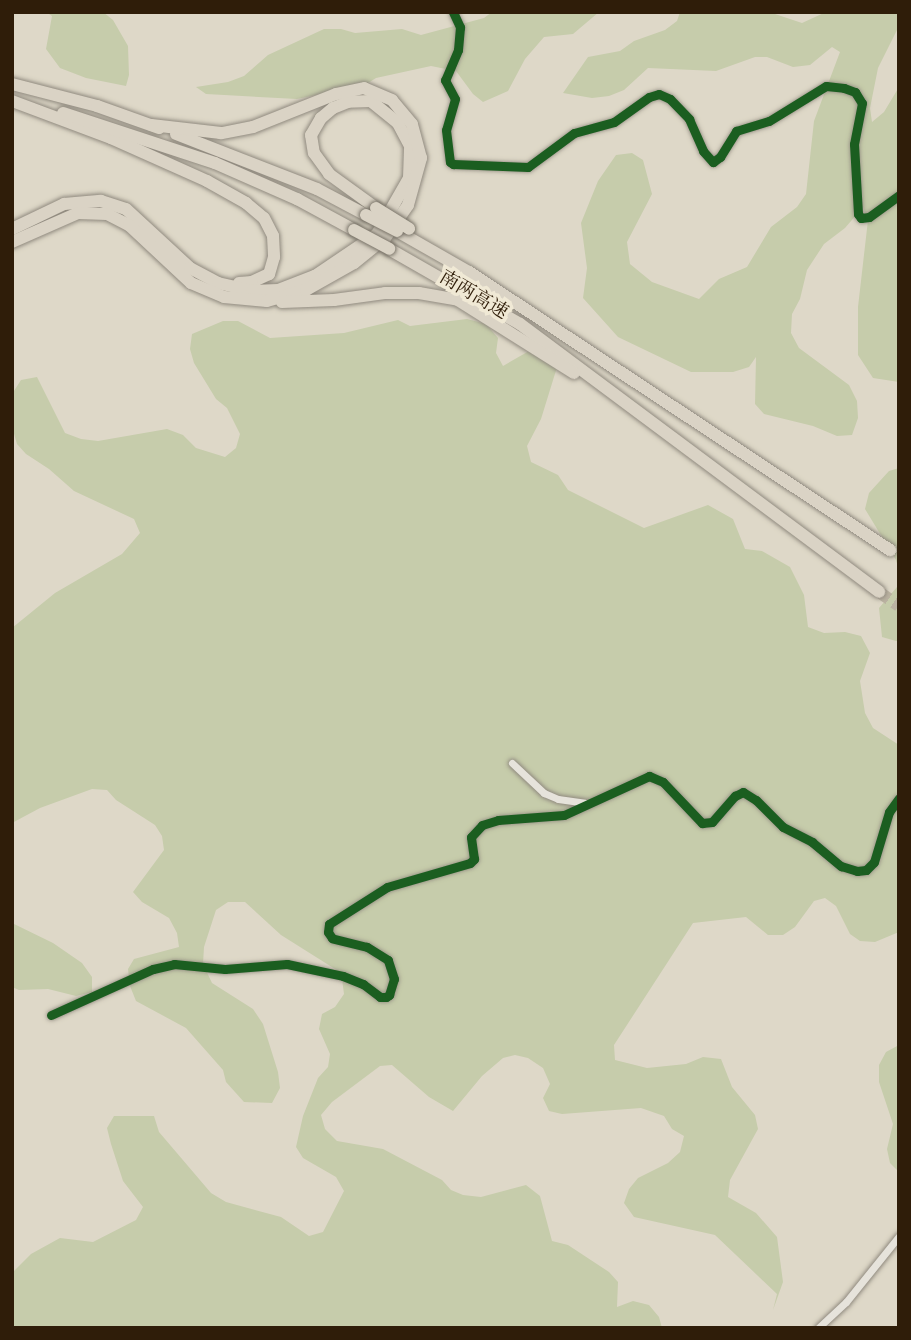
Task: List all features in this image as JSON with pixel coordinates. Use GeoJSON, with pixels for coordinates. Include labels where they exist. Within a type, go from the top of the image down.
{"type":"FeatureCollection","features":[{"type":"Feature","properties":{"kind":"highway"},"geometry":{"type":"LineString","coordinates":[[12,84],[97,106],[226,151],[371,211]]}},
{"type":"Feature","properties":{"kind":"highway"},"geometry":{"type":"LineString","coordinates":[[152,125],[220,133],[253,127],[336,94],[364,88],[392,100],[412,124],[421,158],[408,205],[385,238],[354,263],[306,290],[268,301]]}},
{"type":"Feature","properties":{"kind":"highway"},"geometry":{"type":"LineString","coordinates":[[12,101],[111,138],[208,181],[246,203],[264,218],[273,236],[274,257],[269,274],[252,282],[216,288]]}},
{"type":"Feature","properties":{"kind":"highway","name":"南两高速"},"geometry":{"type":"LineString","coordinates":[[12,101],[90,120],[215,163],[297,199],[389,249],[520,324],[879,592]]}},
{"type":"Feature","properties":{"kind":"highway"},"geometry":{"type":"LineString","coordinates":[[12,229],[64,204],[101,201],[126,209],[191,283],[216,288],[278,290],[315,276],[377,234],[409,178],[410,146],[398,123],[371,102],[348,102],[333,108],[321,118],[311,135],[314,153],[329,174],[371,211]]}},
{"type":"Feature","properties":{"kind":"highway","name":"南两高速"},"geometry":{"type":"LineString","coordinates":[[371,211],[469,272],[890,550]]}},
{"type":"Feature","properties":{"kind":"highway"},"geometry":{"type":"LineString","coordinates":[[12,242],[78,213],[107,214],[144,232]]}},
{"type":"Feature","properties":{"kind":"highway"},"geometry":{"type":"LineString","coordinates":[[216,288],[225,297],[268,301],[334,300],[385,293],[419,293],[458,300],[658,427]]}},
{"type":"Feature","properties":{"kind":"street"},"geometry":{"type":"LineString","coordinates":[[453,12],[460,27],[458,50],[445,80],[455,99],[446,130],[450,162],[453,164],[528,167],[574,132],[614,122],[649,97],[659,94],[670,99],[689,119],[703,151],[713,162],[720,157],[736,131],[769,121],[827,86],[855,92],[862,103],[854,144],[858,214],[861,218],[869,217],[899,194]]}},
{"type":"Feature","properties":{"kind":"street"},"geometry":{"type":"LineString","coordinates":[[512,763],[544,793],[558,799],[585,803]]}},
{"type":"Feature","properties":{"kind":"street"},"geometry":{"type":"LineString","coordinates":[[51,1015],[153,969],[174,964],[225,969],[287,964],[343,976],[363,984],[380,997],[386,997],[390,995],[394,979],[388,960],[367,947],[332,938],[328,932],[329,924],[387,887],[470,863],[474,859],[471,836],[482,825],[498,820],[564,815],[585,803],[649,776],[663,782],[702,823],[712,822],[735,796],[743,792],[756,800],[783,827],[812,842],[841,866],[857,871],[866,870],[874,862],[889,812],[899,798]]}},
{"type":"Feature","properties":{"kind":"street"},"geometry":{"type":"LineString","coordinates":[[818,1328],[846,1302],[899,1236]]}},
{"type":"Feature","properties":{"kind":"green space"},"geometry":{"type":"Polygon","coordinates":[[[46,12],[103,12],[113,20],[128,46],[129,75],[126,86],[86,78],[60,68],[46,49],[52,16],[46,12]]]}},
{"type":"Feature","properties":{"kind":"green space"},"geometry":{"type":"Polygon","coordinates":[[[492,12],[599,12],[573,34],[544,37],[525,59],[508,91],[483,102],[473,94],[456,71],[431,66],[376,78],[365,85],[297,99],[206,94],[196,87],[228,82],[244,76],[268,55],[324,29],[341,29],[355,33],[402,29],[421,35],[484,18],[492,12]]]}},
{"type":"Feature","properties":{"kind":"green space"},"geometry":{"type":"Polygon","coordinates":[[[680,12],[769,12],[802,23],[826,12],[899,12],[899,26],[878,68],[870,108],[872,122],[884,112],[899,87],[899,382],[873,378],[858,355],[858,307],[868,220],[863,207],[845,228],[824,244],[807,270],[800,299],[792,314],[791,333],[799,348],[849,385],[857,401],[858,418],[852,435],[837,436],[813,426],[764,414],[755,404],[756,357],[749,367],[733,372],[691,372],[618,337],[583,298],[587,268],[581,223],[598,181],[616,155],[632,153],[643,160],[652,194],[627,242],[630,264],[652,282],[699,299],[719,279],[747,267],[771,227],[797,207],[806,194],[814,121],[840,52],[832,47],[810,65],[793,67],[767,57],[755,57],[716,71],[648,68],[624,90],[609,96],[592,98],[563,93],[588,57],[620,51],[634,41],[665,30],[677,21],[680,12]]]}},
{"type":"Feature","properties":{"kind":"green space"},"geometry":{"type":"Polygon","coordinates":[[[467,319],[486,324],[498,338],[496,353],[503,366],[529,351],[558,364],[541,419],[527,446],[531,462],[558,475],[568,490],[644,528],[708,505],[733,519],[745,549],[762,551],[790,567],[804,595],[808,627],[824,633],[845,632],[861,636],[870,653],[860,681],[865,713],[873,728],[899,745],[899,932],[875,942],[860,941],[850,934],[836,906],[825,898],[814,901],[795,927],[783,935],[768,935],[746,917],[693,923],[614,1045],[615,1060],[647,1068],[686,1064],[703,1057],[721,1059],[732,1087],[755,1115],[758,1129],[730,1180],[728,1197],[756,1213],[777,1237],[783,1282],[773,1310],[777,1294],[715,1235],[634,1217],[624,1203],[629,1189],[638,1178],[668,1163],[680,1152],[684,1136],[672,1129],[664,1116],[641,1108],[562,1114],[549,1111],[543,1098],[550,1084],[543,1068],[528,1058],[515,1055],[503,1058],[482,1076],[453,1111],[429,1097],[392,1065],[380,1066],[332,1102],[321,1115],[325,1129],[337,1141],[383,1149],[442,1180],[451,1190],[463,1195],[481,1197],[526,1185],[540,1196],[552,1241],[568,1245],[609,1272],[618,1282],[617,1307],[633,1301],[649,1305],[659,1317],[662,1328],[12,1328],[12,1273],[31,1254],[60,1238],[93,1242],[136,1220],[143,1207],[123,1181],[111,1144],[107,1128],[114,1116],[154,1116],[159,1132],[211,1193],[226,1202],[281,1217],[309,1236],[323,1232],[344,1191],[336,1177],[303,1158],[296,1147],[303,1116],[318,1078],[328,1067],[330,1054],[319,1029],[322,1014],[335,1007],[344,994],[342,979],[335,969],[281,935],[245,902],[228,902],[216,910],[204,947],[203,964],[212,983],[253,1009],[263,1024],[278,1072],[280,1088],[272,1103],[244,1102],[226,1082],[223,1070],[186,1028],[136,1001],[130,986],[128,969],[134,959],[179,947],[177,933],[169,918],[142,902],[133,892],[164,850],[162,836],[155,825],[116,800],[107,790],[92,789],[40,808],[12,823],[12,628],[55,593],[122,554],[140,533],[134,519],[74,491],[49,469],[26,454],[17,444],[12,427],[12,394],[21,380],[37,377],[65,433],[81,439],[98,441],[167,429],[183,435],[196,448],[225,457],[236,448],[240,434],[227,408],[216,399],[194,363],[190,349],[192,334],[223,321],[238,321],[270,338],[344,333],[398,320],[410,326],[467,319]]]}},
{"type":"Feature","properties":{"kind":"green space"},"geometry":{"type":"Polygon","coordinates":[[[899,468],[899,571],[896,560],[865,509],[869,493],[889,471],[899,468]]]}},
{"type":"Feature","properties":{"kind":"green space"},"geometry":{"type":"Polygon","coordinates":[[[899,576],[899,641],[896,641],[882,637],[879,608],[897,587],[899,576]]]}},
{"type":"Feature","properties":{"kind":"green space"},"geometry":{"type":"Polygon","coordinates":[[[12,923],[53,943],[82,963],[92,977],[92,992],[76,996],[48,989],[19,990],[12,987],[12,923]]]}},
{"type":"Feature","properties":{"kind":"green space"},"geometry":{"type":"Polygon","coordinates":[[[899,1045],[899,1172],[890,1163],[887,1149],[893,1124],[879,1082],[879,1065],[886,1052],[899,1045]]]}},
{"type":"Feature","properties":{"kind":"tunnel"},"geometry":{"type":"LineString","coordinates":[[879,592],[899,606]]}},
{"type":"Feature","properties":{"kind":"cycle path"},"geometry":{"type":"LineString","coordinates":[[453,12],[460,27],[458,50],[445,80],[455,99],[446,130],[450,162],[453,164],[528,167],[574,133],[614,122],[649,97],[659,94],[670,99],[689,119],[703,151],[713,162],[720,157],[736,131],[769,121],[826,86],[855,92],[862,103],[854,144],[858,214],[861,218],[869,217],[899,195]]}},
{"type":"Feature","properties":{"kind":"cycle path"},"geometry":{"type":"LineString","coordinates":[[51,1015],[153,969],[174,964],[225,969],[287,964],[343,976],[363,984],[380,997],[386,997],[394,979],[388,960],[367,947],[332,938],[328,932],[329,924],[387,887],[470,863],[474,859],[471,837],[482,825],[498,820],[564,815],[649,776],[663,782],[702,823],[712,822],[735,796],[743,792],[756,800],[783,827],[812,842],[841,866],[857,871],[866,870],[874,862],[889,812],[899,798]]}}]}
